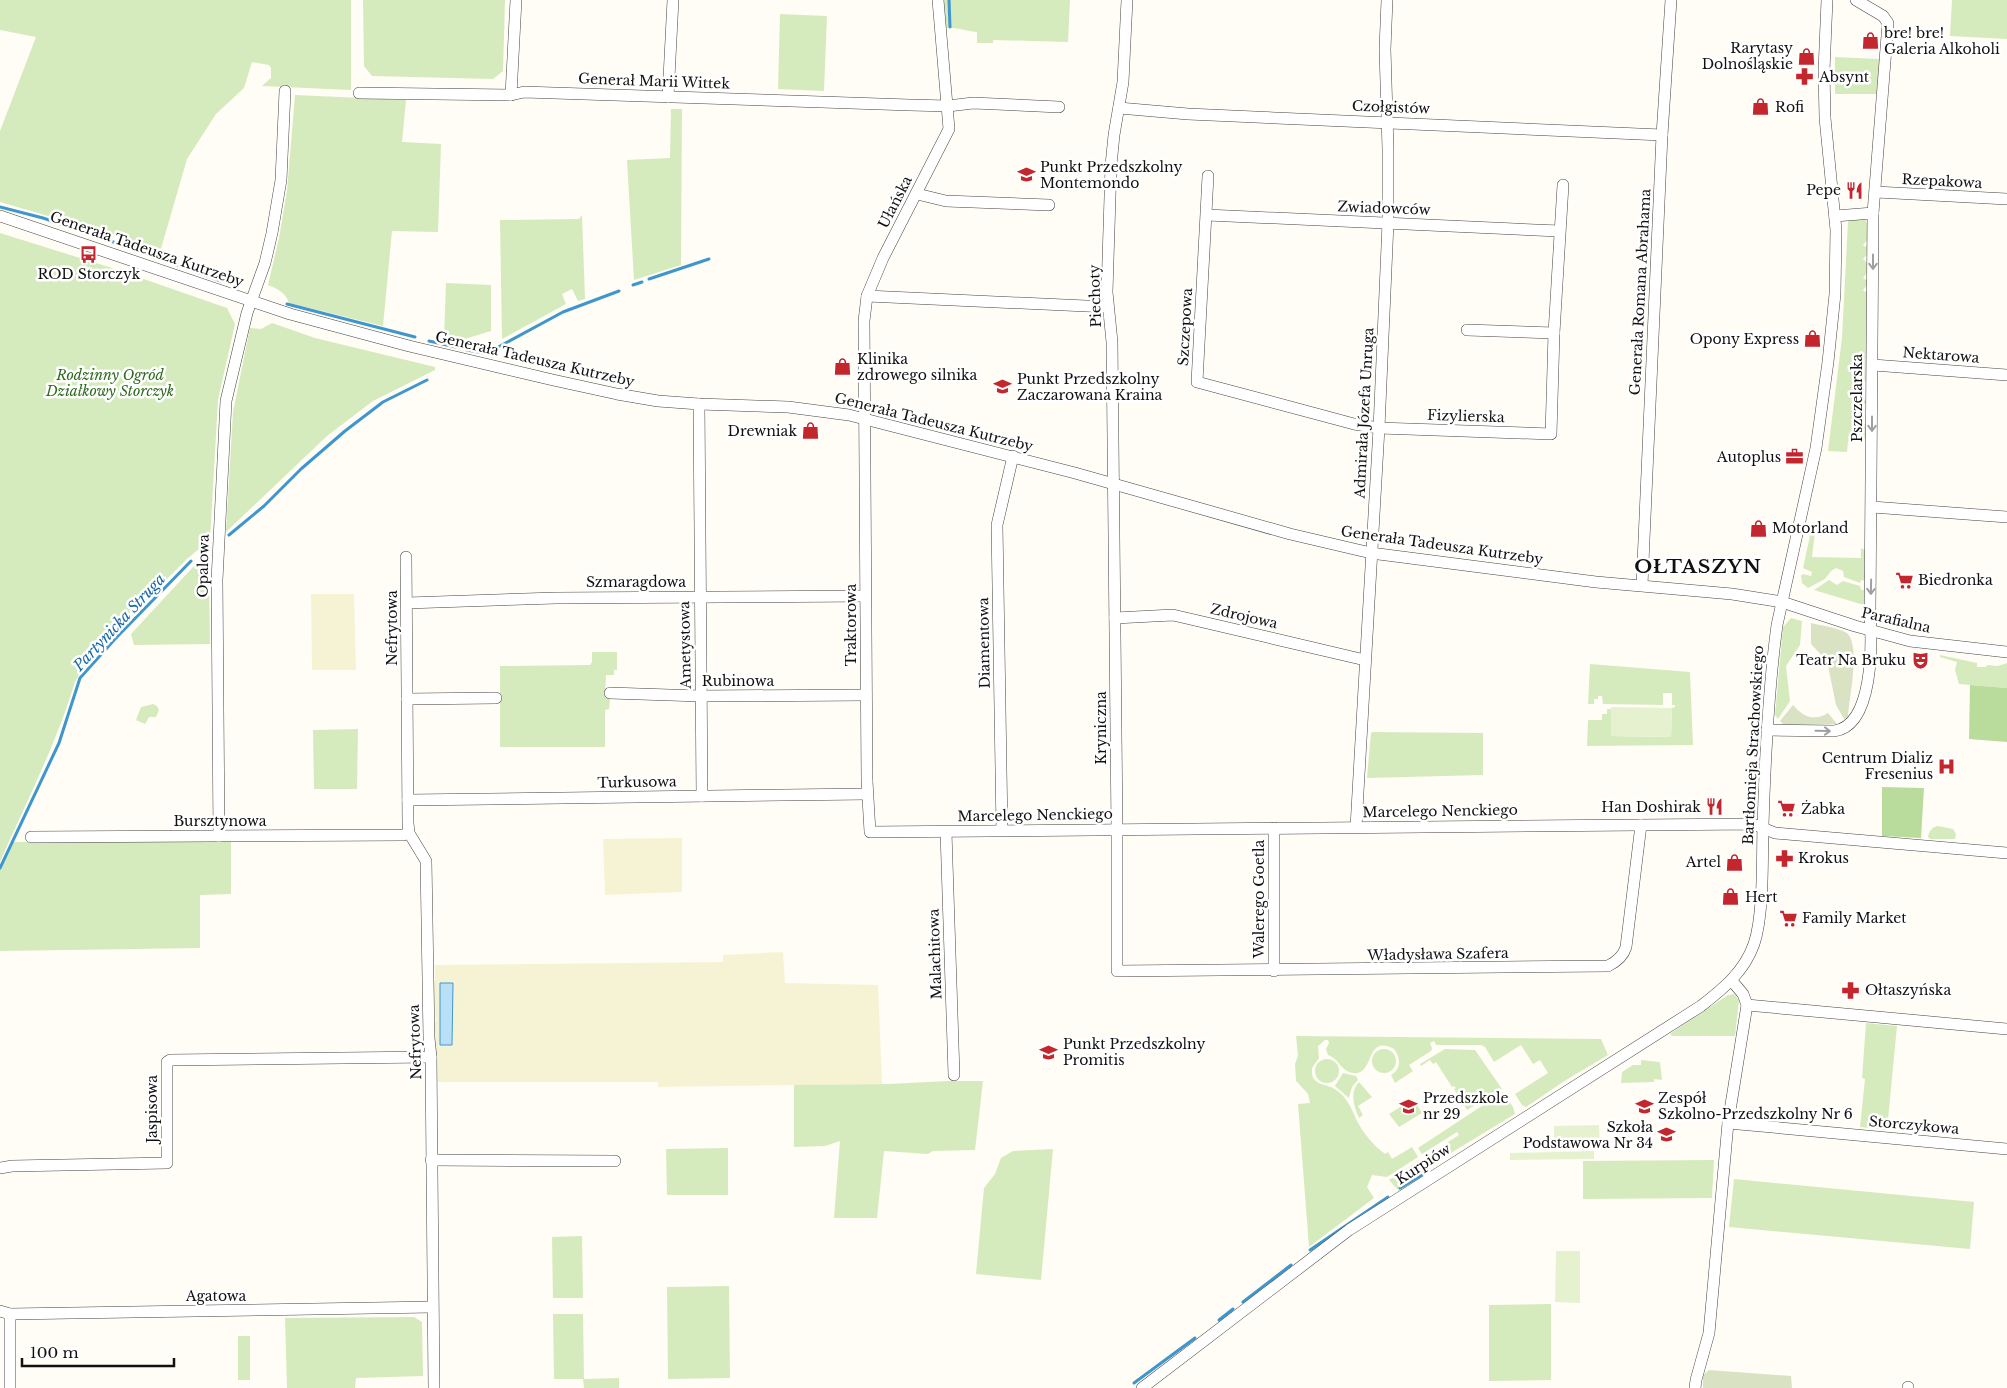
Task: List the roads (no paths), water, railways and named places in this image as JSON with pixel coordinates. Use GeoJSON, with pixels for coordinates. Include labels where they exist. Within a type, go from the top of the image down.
{"type":"FeatureCollection","features":[{"type":"Feature","properties":{"kind":"street"},"geometry":{"type":"LineString","coordinates":[[511,95],[516,0]]}},
{"type":"Feature","properties":{"kind":"street"},"geometry":{"type":"LineString","coordinates":[[668,97],[673,0]]}},
{"type":"Feature","properties":{"kind":"street","name":"Ułańska"},"geometry":{"type":"LineString","coordinates":[[865,418],[864,321],[867,296],[883,258],[949,129],[938,0]]}},
{"type":"Feature","properties":{"kind":"street","name":"Piechoty"},"geometry":{"type":"LineString","coordinates":[[1112,484],[1112,342],[1108,308],[1111,165],[1123,82],[1127,0]]}},
{"type":"Feature","properties":{"kind":"street","name":"Admirała Józefa Unruga"},"geometry":{"type":"LineString","coordinates":[[1356,827],[1379,428],[1388,223],[1385,49],[1387,0]]}},
{"type":"Feature","properties":{"kind":"street","name":"Generała Romana Abrahama"},"geometry":{"type":"LineString","coordinates":[[1642,585],[1662,135],[1671,0]]}},
{"type":"Feature","properties":{"kind":"street","name":"Bartłomieja Strachowskiego"},"geometry":{"type":"LineString","coordinates":[[1732,981],[1746,961],[1756,936],[1760,908],[1773,651],[1820,429],[1835,294],[1835,216],[1824,71],[1827,0]]}},
{"type":"Feature","properties":{"kind":"street","name":"Pszczelarska"},"geometry":{"type":"LineString","coordinates":[[1770,730],[1840,730],[1849,725],[1864,697],[1872,631],[1873,213],[1888,23],[1884,16],[1856,0]]}},
{"type":"Feature","properties":{"kind":"street","name":"Opalowa"},"geometry":{"type":"LineString","coordinates":[[219,836],[217,580],[226,400],[250,301],[265,263],[278,202],[285,91]]}},
{"type":"Feature","properties":{"kind":"street","name":"Generał Marii Wittek"},"geometry":{"type":"LineString","coordinates":[[359,93],[511,95],[524,92],[948,106],[973,103],[1059,106]]}},
{"type":"Feature","properties":{"kind":"street","name":"Czołgistów"},"geometry":{"type":"LineString","coordinates":[[1119,108],[1188,114],[1662,135]]}},
{"type":"Feature","properties":{"kind":"street","name":"Szczepowa"},"geometry":{"type":"LineString","coordinates":[[1208,176],[1196,382],[1354,424],[1379,428]]}},
{"type":"Feature","properties":{"kind":"street"},"geometry":{"type":"LineString","coordinates":[[1467,330],[1554,333],[1563,185]]}},
{"type":"Feature","properties":{"kind":"street","name":"Rzepakowa"},"geometry":{"type":"LineString","coordinates":[[1876,192],[2007,199]]}},
{"type":"Feature","properties":{"kind":"street"},"geometry":{"type":"LineString","coordinates":[[917,194],[946,201],[1049,205]]}},
{"type":"Feature","properties":{"kind":"street"},"geometry":{"type":"LineString","coordinates":[[1835,216],[1873,213]]}},
{"type":"Feature","properties":{"kind":"street","name":"Zwiadowców"},"geometry":{"type":"LineString","coordinates":[[1207,215],[1559,230]]}},
{"type":"Feature","properties":{"kind":"street","name":"Generała Tadeusza Kutrzeby"},"geometry":{"type":"LineString","coordinates":[[0,216],[290,314],[616,394],[699,404],[788,407],[865,418],[1013,456],[1290,534],[1371,553],[1560,578],[1699,590],[1782,602]]}},
{"type":"Feature","properties":{"kind":"street"},"geometry":{"type":"LineString","coordinates":[[867,296],[1108,308]]}},
{"type":"Feature","properties":{"kind":"street","name":"Fizylierska"},"geometry":{"type":"LineString","coordinates":[[1379,428],[1552,434],[1554,333]]}},
{"type":"Feature","properties":{"kind":"street","name":"Nektarowa"},"geometry":{"type":"LineString","coordinates":[[1873,365],[2007,375]]}},
{"type":"Feature","properties":{"kind":"street","name":"Ametystowa"},"geometry":{"type":"LineString","coordinates":[[699,404],[702,796]]}},
{"type":"Feature","properties":{"kind":"street","name":"Traktorowa"},"geometry":{"type":"LineString","coordinates":[[865,418],[867,794],[870,832]]}},
{"type":"Feature","properties":{"kind":"street","name":"Diamentowa"},"geometry":{"type":"LineString","coordinates":[[1002,830],[997,525],[1013,456]]}},
{"type":"Feature","properties":{"kind":"street","name":"Kryniczna"},"geometry":{"type":"LineString","coordinates":[[1112,484],[1117,829],[1116,971]]}},
{"type":"Feature","properties":{"kind":"street"},"geometry":{"type":"LineString","coordinates":[[1872,507],[2007,517]]}},
{"type":"Feature","properties":{"kind":"street","name":"Nefrytowa"},"geometry":{"type":"LineString","coordinates":[[406,557],[409,833],[426,861],[429,1038],[431,1057],[434,1388]]}},
{"type":"Feature","properties":{"kind":"street","name":"Szmaragdowa"},"geometry":{"type":"LineString","coordinates":[[407,603],[556,598],[865,596]]}},
{"type":"Feature","properties":{"kind":"street","name":"Parafialna"},"geometry":{"type":"LineString","coordinates":[[1782,602],[1872,631],[1922,643],[2007,652]]}},
{"type":"Feature","properties":{"kind":"street","name":"Zdrojowa"},"geometry":{"type":"LineString","coordinates":[[1115,618],[1173,616],[1365,660]]}},
{"type":"Feature","properties":{"kind":"street","name":"Rubinowa"},"geometry":{"type":"LineString","coordinates":[[610,693],[700,696],[866,695]]}},
{"type":"Feature","properties":{"kind":"street"},"geometry":{"type":"LineString","coordinates":[[407,699],[496,698]]}},
{"type":"Feature","properties":{"kind":"street","name":"Turkusowa"},"geometry":{"type":"LineString","coordinates":[[408,800],[867,794]]}},
{"type":"Feature","properties":{"kind":"street","name":"Marcelego Nenckiego"},"geometry":{"type":"LineString","coordinates":[[870,832],[1753,824],[1775,833],[2007,853]]}},
{"type":"Feature","properties":{"kind":"street","name":"Władysława Szafera"},"geometry":{"type":"LineString","coordinates":[[1116,971],[1274,971],[1608,966],[1617,962],[1626,948],[1641,825]]}},
{"type":"Feature","properties":{"kind":"street","name":"Walerego Goetla"},"geometry":{"type":"LineString","coordinates":[[1274,828],[1274,971]]}},
{"type":"Feature","properties":{"kind":"street","name":"Malachitowa"},"geometry":{"type":"LineString","coordinates":[[946,832],[954,1075]]}},
{"type":"Feature","properties":{"kind":"street","name":"Bursztynowa"},"geometry":{"type":"LineString","coordinates":[[31,837],[403,835],[409,833]]}},
{"type":"Feature","properties":{"kind":"street"},"geometry":{"type":"LineString","coordinates":[[1695,1388],[1709,1333],[1728,1123],[1747,1005],[1743,994],[1732,981]]}},
{"type":"Feature","properties":{"kind":"street","name":"Kurpiów"},"geometry":{"type":"LineString","coordinates":[[1142,1388],[1349,1230],[1701,1006],[1732,981]]}},
{"type":"Feature","properties":{"kind":"street"},"geometry":{"type":"LineString","coordinates":[[1747,1005],[2007,1028]]}},
{"type":"Feature","properties":{"kind":"street","name":"Jaspisowa"},"geometry":{"type":"LineString","coordinates":[[0,1168],[12,1166],[167,1163],[167,1062],[170,1060],[431,1057]]}},
{"type":"Feature","properties":{"kind":"street","name":"Storczykowa"},"geometry":{"type":"LineString","coordinates":[[1728,1123],[2007,1148]]}},
{"type":"Feature","properties":{"kind":"street"},"geometry":{"type":"LineString","coordinates":[[431,1160],[615,1161]]}},
{"type":"Feature","properties":{"kind":"street","name":"Agatowa"},"geometry":{"type":"LineString","coordinates":[[5,1312],[432,1307]]}},
{"type":"Feature","properties":{"kind":"street"},"geometry":{"type":"LineString","coordinates":[[5,1312],[10,1388]]}},
{"type":"Feature","properties":{"kind":"water"},"geometry":{"type":"Polygon","coordinates":[[[440,983],[453,983],[452,1045],[440,1045],[440,983]]]}},
{"type":"Feature","properties":{"kind":"waterway","name":"Partynicka Struga"},"geometry":{"type":"LineString","coordinates":[[949,0],[950,27]]}},
{"type":"Feature","properties":{"kind":"waterway"},"geometry":{"type":"LineString","coordinates":[[0,207],[43,218],[154,256]]}},
{"type":"Feature","properties":{"kind":"waterway","name":"Partynicka Struga"},"geometry":{"type":"LineString","coordinates":[[649,279],[709,259]]}},
{"type":"Feature","properties":{"kind":"waterway"},"geometry":{"type":"LineString","coordinates":[[170,262],[221,281]]}},
{"type":"Feature","properties":{"kind":"waterway","name":"Partynicka Struga"},"geometry":{"type":"LineString","coordinates":[[633,285],[642,282]]}},
{"type":"Feature","properties":{"kind":"waterway","name":"Partynicka Struga"},"geometry":{"type":"LineString","coordinates":[[467,350],[489,352],[563,312],[619,291]]}},
{"type":"Feature","properties":{"kind":"waterway"},"geometry":{"type":"LineString","coordinates":[[287,304],[415,337]]}},
{"type":"Feature","properties":{"kind":"waterway"},"geometry":{"type":"LineString","coordinates":[[429,341],[456,347]]}},
{"type":"Feature","properties":{"kind":"waterway","name":"Partynicka Struga"},"geometry":{"type":"LineString","coordinates":[[229,535],[264,506],[301,469],[345,431],[383,402],[427,380]]}},
{"type":"Feature","properties":{"kind":"waterway","name":"Partynicka Struga"},"geometry":{"type":"LineString","coordinates":[[0,868],[59,743],[80,678],[191,561]]}},
{"type":"Feature","properties":{"kind":"waterway"},"geometry":{"type":"LineString","coordinates":[[1400,1188],[1425,1173]]}},
{"type":"Feature","properties":{"kind":"waterway"},"geometry":{"type":"LineString","coordinates":[[1310,1250],[1388,1197]]}},
{"type":"Feature","properties":{"kind":"waterway"},"geometry":{"type":"LineString","coordinates":[[1243,1302],[1291,1265]]}},
{"type":"Feature","properties":{"kind":"waterway"},"geometry":{"type":"LineString","coordinates":[[1219,1320],[1233,1309]]}},
{"type":"Feature","properties":{"kind":"waterway"},"geometry":{"type":"LineString","coordinates":[[1134,1383],[1195,1338]]}},
{"type":"Feature","properties":{"kind":"place","name":"bre! bre! Galeria Alkoholi"},"geometry":{"type":"Point","coordinates":[1870,41]}},
{"type":"Feature","properties":{"kind":"place","name":"Rarytasy Dolnośląskie"},"geometry":{"type":"Point","coordinates":[1807,56]}},
{"type":"Feature","properties":{"kind":"place","name":"Absynt"},"geometry":{"type":"Point","coordinates":[1805,77]}},
{"type":"Feature","properties":{"kind":"place","name":"Rofi"},"geometry":{"type":"Point","coordinates":[1761,107]}},
{"type":"Feature","properties":{"kind":"place","name":"Punkt Przedszkolny Montemondo"},"geometry":{"type":"Point","coordinates":[1026,175]}},
{"type":"Feature","properties":{"kind":"place","name":"Pepe"},"geometry":{"type":"Point","coordinates":[1855,190]}},
{"type":"Feature","properties":{"kind":"place","name":"ROD Storczyk"},"geometry":{"type":"Point","coordinates":[89,254]}},
{"type":"Feature","properties":{"kind":"place","name":"Opony Express"},"geometry":{"type":"Point","coordinates":[1813,339]}},
{"type":"Feature","properties":{"kind":"place","name":"Klinika zdrowego silnika"},"geometry":{"type":"Point","coordinates":[843,367]}},
{"type":"Feature","properties":{"kind":"place","name":"Punkt Przedszkolny Zaczarowana Kraina"},"geometry":{"type":"Point","coordinates":[1003,387]}},
{"type":"Feature","properties":{"kind":"place","name":"Drewniak"},"geometry":{"type":"Point","coordinates":[811,431]}},
{"type":"Feature","properties":{"kind":"place","name":"Autoplus"},"geometry":{"type":"Point","coordinates":[1795,457]}},
{"type":"Feature","properties":{"kind":"place","name":"Motorland"},"geometry":{"type":"Point","coordinates":[1758,528]}},
{"type":"Feature","properties":{"kind":"place","name":"Biedronka"},"geometry":{"type":"Point","coordinates":[1904,580]}},
{"type":"Feature","properties":{"kind":"place","name":"Teatr Na Bruku"},"geometry":{"type":"Point","coordinates":[1920,660]}},
{"type":"Feature","properties":{"kind":"place","name":"Centrum Dializ Fresenius"},"geometry":{"type":"Point","coordinates":[1947,766]}},
{"type":"Feature","properties":{"kind":"place","name":"Han Doshirak"},"geometry":{"type":"Point","coordinates":[1715,807]}},
{"type":"Feature","properties":{"kind":"place","name":"Żabka"},"geometry":{"type":"Point","coordinates":[1787,809]}},
{"type":"Feature","properties":{"kind":"place","name":"Krokus"},"geometry":{"type":"Point","coordinates":[1784,858]}},
{"type":"Feature","properties":{"kind":"place","name":"Artel"},"geometry":{"type":"Point","coordinates":[1735,862]}},
{"type":"Feature","properties":{"kind":"place","name":"Hert"},"geometry":{"type":"Point","coordinates":[1731,897]}},
{"type":"Feature","properties":{"kind":"place","name":"Family Market"},"geometry":{"type":"Point","coordinates":[1788,918]}},
{"type":"Feature","properties":{"kind":"place","name":"Ołtaszyńska"},"geometry":{"type":"Point","coordinates":[1851,990]}},
{"type":"Feature","properties":{"kind":"place","name":"Punkt Przedszkolny Promitis"},"geometry":{"type":"Point","coordinates":[1049,1052]}},
{"type":"Feature","properties":{"kind":"place","name":"Przedszkole nr 29"},"geometry":{"type":"Point","coordinates":[1409,1106]}},
{"type":"Feature","properties":{"kind":"place","name":"Zespół Szkolno-Przedszkolny Nr 6"},"geometry":{"type":"Point","coordinates":[1644,1106]}},
{"type":"Feature","properties":{"kind":"place","name":"Szkoła Podstawowa Nr 34"},"geometry":{"type":"Point","coordinates":[1667,1135]}},
{"type":"Feature","properties":{"kind":"district","name":"OŁTASZYN"},"geometry":{"type":"Point","coordinates":[1698,566]}},
{"type":"Feature","properties":{"kind":"park label","name":"Rodzinny Ogród Działkowy Storczyk"},"geometry":{"type":"Point","coordinates":[110,384]}}]}
